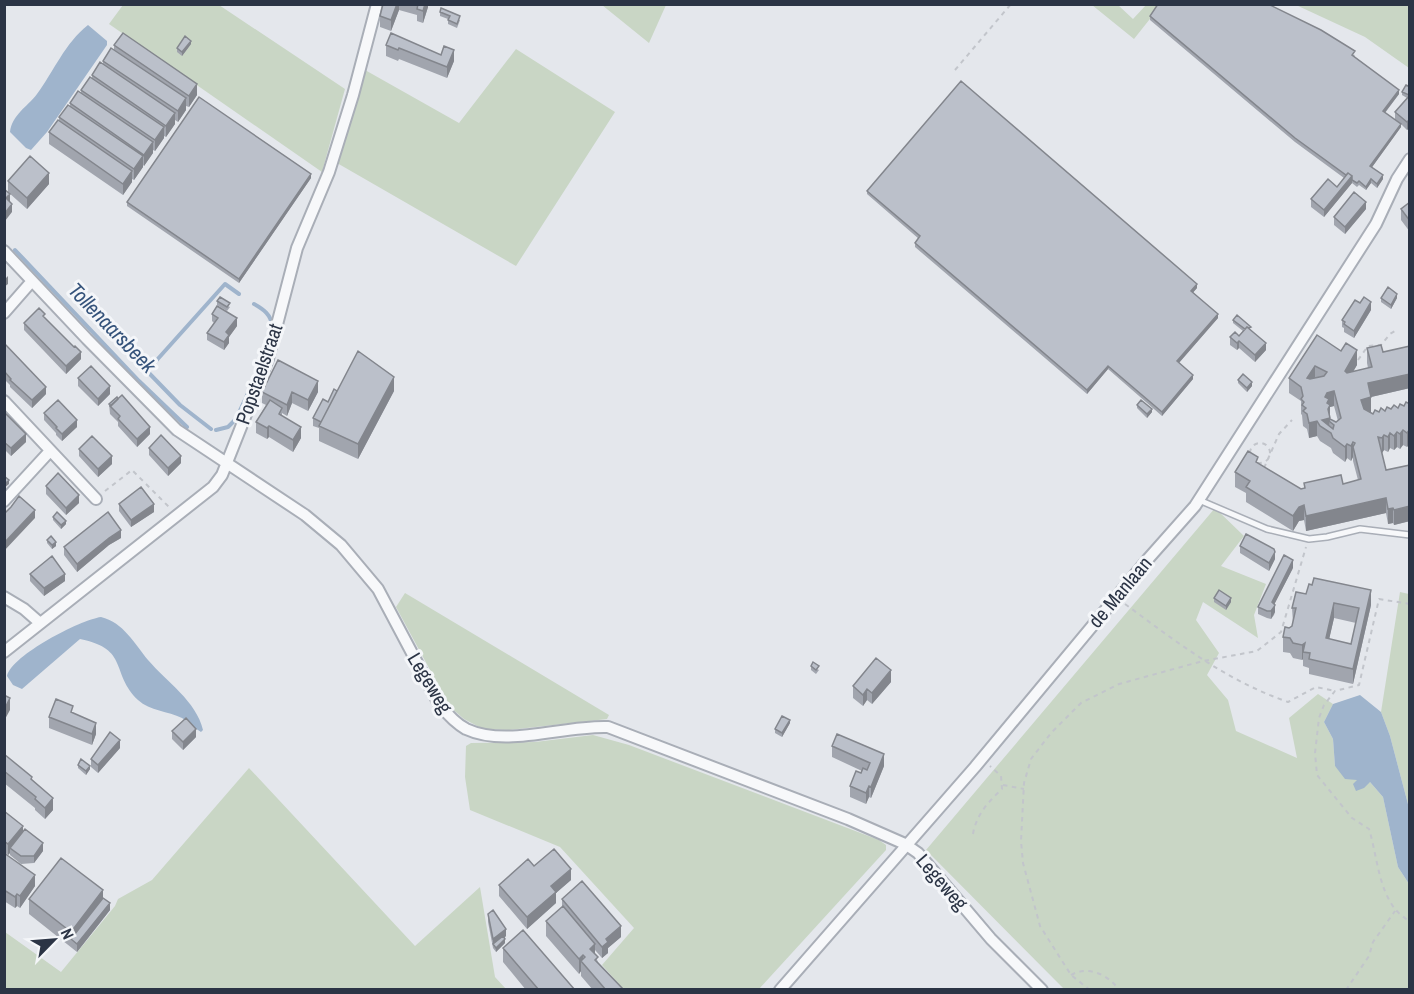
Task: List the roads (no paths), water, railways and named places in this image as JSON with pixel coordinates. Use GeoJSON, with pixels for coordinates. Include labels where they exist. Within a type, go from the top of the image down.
{"type":"FeatureCollection","features":[{"type":"Feature","properties":{"kind":"street","name":"Popstaelstraat"},"geometry":{"type":"LineString","coordinates":[[4,651],[213,487],[222,475],[268,360],[297,248],[329,172],[353,95],[377,4]]}},
{"type":"Feature","properties":{"kind":"street","name":"de Manlaan"},"geometry":{"type":"LineString","coordinates":[[780,990],[981,759],[1199,501],[1376,224],[1397,179],[1410,159]]}},
{"type":"Feature","properties":{"kind":"street","name":"Legeweg"},"geometry":{"type":"LineString","coordinates":[[4,251],[177,430],[305,515],[341,545],[378,589],[439,704],[452,719],[466,729],[504,736],[587,726],[608,727],[848,819],[905,844],[918,853],[991,939],[1042,990]]}},
{"type":"Feature","properties":{"kind":"street"},"geometry":{"type":"LineString","coordinates":[[4,313],[32,281]]}},
{"type":"Feature","properties":{"kind":"street"},"geometry":{"type":"LineString","coordinates":[[4,401],[96,499]]}},
{"type":"Feature","properties":{"kind":"street"},"geometry":{"type":"LineString","coordinates":[[4,501],[50,451]]}},
{"type":"Feature","properties":{"kind":"street"},"geometry":{"type":"LineString","coordinates":[[4,597],[24,609],[40,623]]}},
{"type":"Feature","properties":{"kind":"lane"},"geometry":{"type":"LineString","coordinates":[[1199,501],[1267,529],[1309,539],[1360,530],[1410,535]]}},
{"type":"Feature","properties":{"kind":"water"},"geometry":{"type":"Polygon","coordinates":[[[88,25],[107,41],[107,45],[47,132],[31,150],[26,148],[10,132],[11,126],[20,112],[37,94],[73,40],[88,25]]]}},
{"type":"Feature","properties":{"kind":"water"},"geometry":{"type":"Polygon","coordinates":[[[101,617],[122,629],[188,701],[199,720],[203,730],[201,732],[182,718],[143,704],[130,690],[113,656],[96,643],[80,639],[22,689],[13,685],[7,676],[21,658],[63,631],[101,617]]]}},
{"type":"Feature","properties":{"kind":"water"},"geometry":{"type":"Polygon","coordinates":[[[1360,695],[1381,712],[1390,736],[1409,808],[1409,884],[1398,867],[1383,797],[1370,782],[1364,788],[1356,791],[1353,784],[1357,780],[1345,779],[1335,766],[1333,739],[1324,722],[1333,704],[1360,695]]]}},
{"type":"Feature","properties":{"kind":"waterway","name":"Tollenaarsbeek"},"geometry":{"type":"LineString","coordinates":[[15,250],[139,381],[187,427]]}},
{"type":"Feature","properties":{"kind":"waterway","name":"Tollenaarsbeek"},"geometry":{"type":"LineString","coordinates":[[211,429],[180,405],[147,371],[225,284],[239,294]]}},
{"type":"Feature","properties":{"kind":"waterway","name":"Tollenaarsbeek"},"geometry":{"type":"LineString","coordinates":[[254,304],[269,316],[272,327]]}},
{"type":"Feature","properties":{"kind":"waterway","name":"Tollenaarsbeek"},"geometry":{"type":"LineString","coordinates":[[216,430],[228,427],[236,419],[256,376]]}}]}
